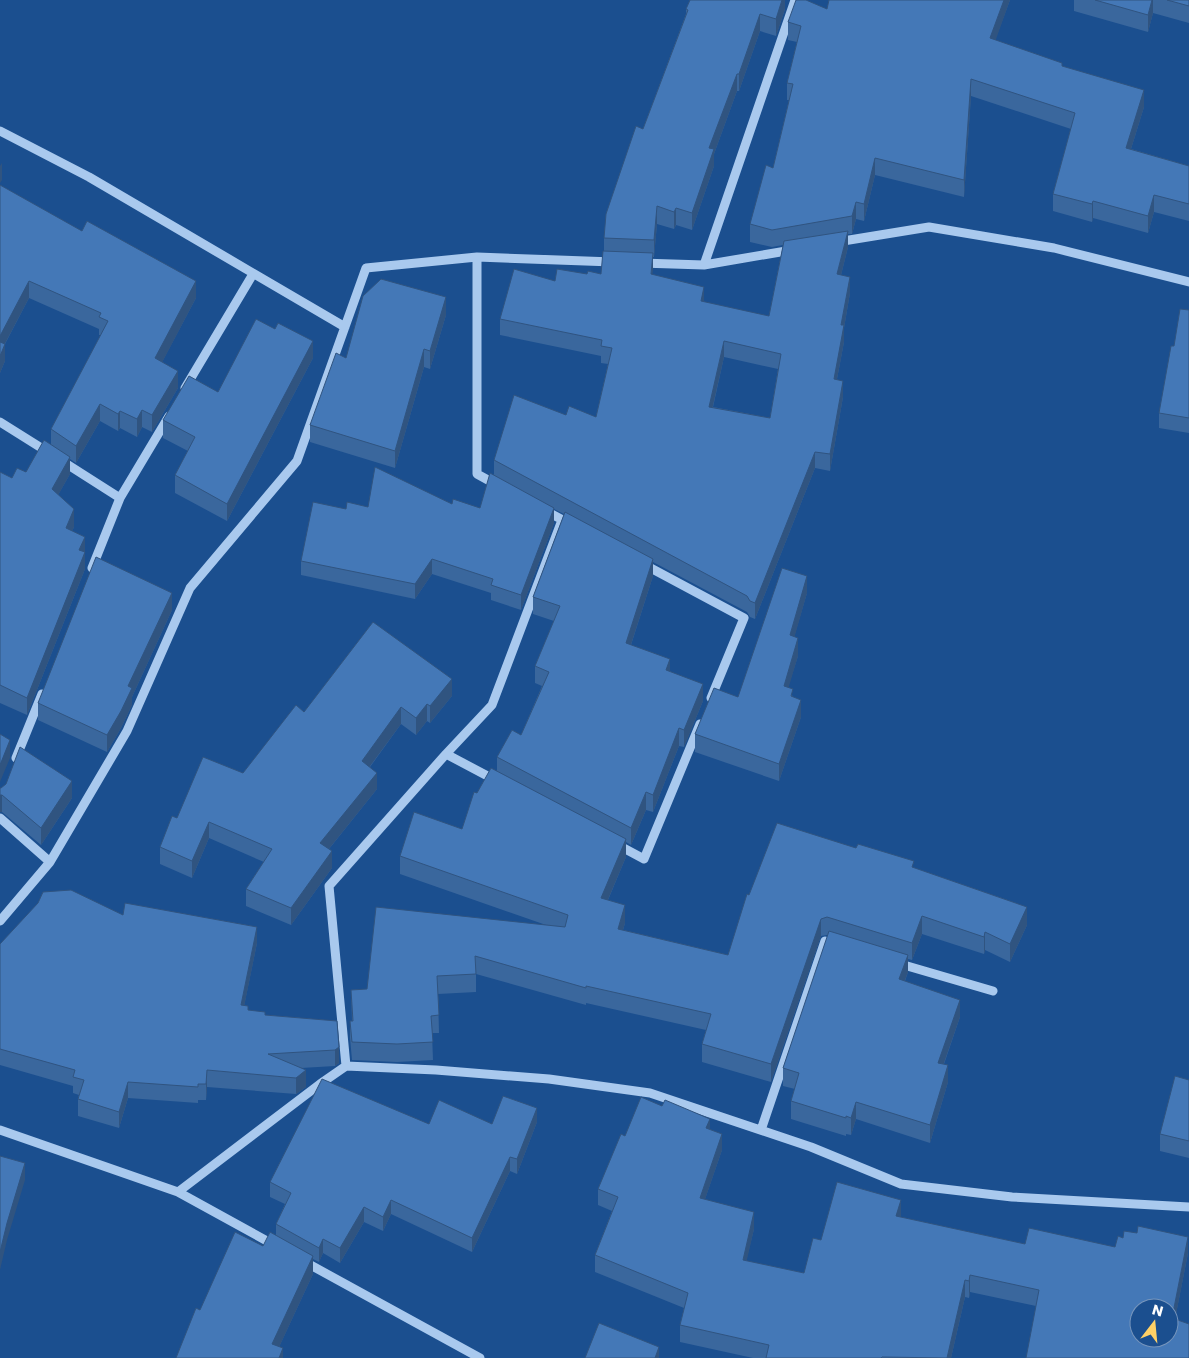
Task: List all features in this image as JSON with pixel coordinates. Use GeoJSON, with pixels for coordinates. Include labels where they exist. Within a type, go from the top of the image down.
{"type":"FeatureCollection","features":[{"type":"Feature","properties":{"kind":"street"},"geometry":{"type":"LineString","coordinates":[[704,265],[795,0]]}},
{"type":"Feature","properties":{"kind":"street"},"geometry":{"type":"LineString","coordinates":[[0,131],[89,177],[345,328]]}},
{"type":"Feature","properties":{"kind":"street"},"geometry":{"type":"LineString","coordinates":[[831,244],[929,227],[1054,248],[1189,282]]}},
{"type":"Feature","properties":{"kind":"street"},"geometry":{"type":"LineString","coordinates":[[635,263],[704,265],[801,248]]}},
{"type":"Feature","properties":{"kind":"street"},"geometry":{"type":"LineString","coordinates":[[0,921],[50,862],[127,731],[190,588],[297,460],[366,268],[477,257],[625,262]]}},
{"type":"Feature","properties":{"kind":"street"},"geometry":{"type":"LineString","coordinates":[[477,257],[477,474],[502,488]]}},
{"type":"Feature","properties":{"kind":"street"},"geometry":{"type":"LineString","coordinates":[[179,398],[253,274]]}},
{"type":"Feature","properties":{"kind":"street"},"geometry":{"type":"LineString","coordinates":[[87,580],[120,498],[174,407]]}},
{"type":"Feature","properties":{"kind":"street"},"geometry":{"type":"LineString","coordinates":[[0,422],[120,498]]}},
{"type":"Feature","properties":{"kind":"street"},"geometry":{"type":"LineString","coordinates":[[536,506],[579,529]]}},
{"type":"Feature","properties":{"kind":"street"},"geometry":{"type":"LineString","coordinates":[[346,1066],[329,886],[492,705],[562,520]]}},
{"type":"Feature","properties":{"kind":"street"},"geometry":{"type":"LineString","coordinates":[[609,841],[644,859],[744,618],[640,562]]}},
{"type":"Feature","properties":{"kind":"street"},"geometry":{"type":"LineString","coordinates":[[11,771],[44,689]]}},
{"type":"Feature","properties":{"kind":"street"},"geometry":{"type":"LineString","coordinates":[[446,754],[506,786]]}},
{"type":"Feature","properties":{"kind":"street"},"geometry":{"type":"LineString","coordinates":[[0,818],[50,862]]}},
{"type":"Feature","properties":{"kind":"street"},"geometry":{"type":"LineString","coordinates":[[761,1130],[825,941],[844,947]]}},
{"type":"Feature","properties":{"kind":"street"},"geometry":{"type":"LineString","coordinates":[[890,961],[993,991]]}},
{"type":"Feature","properties":{"kind":"street"},"geometry":{"type":"LineString","coordinates":[[178,1192],[346,1066],[436,1070],[549,1079],[650,1093],[811,1147],[901,1184],[1012,1197],[1189,1207]]}},
{"type":"Feature","properties":{"kind":"street"},"geometry":{"type":"LineString","coordinates":[[0,1130],[178,1192],[281,1249]]}},
{"type":"Feature","properties":{"kind":"street"},"geometry":{"type":"LineString","coordinates":[[298,1258],[480,1358]]}},
{"type":"Feature","properties":{"kind":"building"},"geometry":{"type":"Polygon","coordinates":[[[690,0],[782,0],[776,19],[760,14],[739,74],[737,74],[709,148],[714,149],[692,213],[676,208],[674,212],[657,206],[654,240],[604,238],[606,214],[636,126],[643,129],[688,10],[686,9],[690,0]]]}},
{"type":"Feature","properties":{"kind":"building"},"geometry":{"type":"Polygon","coordinates":[[[796,0],[806,0],[827,9],[829,0],[1004,0],[990,38],[1062,63],[1062,66],[1144,90],[1126,148],[1189,166],[1189,204],[1154,195],[1148,216],[1093,201],[1092,204],[1053,194],[1075,113],[971,79],[964,180],[875,158],[864,204],[856,202],[852,216],[772,230],[750,224],[766,165],[773,168],[793,84],[787,83],[801,26],[788,22],[796,0]]]}},
{"type":"Feature","properties":{"kind":"building"},"geometry":{"type":"Polygon","coordinates":[[[1095,0],[1152,0],[1148,15],[1095,0]]]}},
{"type":"Feature","properties":{"kind":"building"},"geometry":{"type":"Polygon","coordinates":[[[1167,0],[1189,0],[1189,6],[1167,0]]]}},
{"type":"Feature","properties":{"kind":"building"},"geometry":{"type":"Polygon","coordinates":[[[0,185],[82,231],[87,221],[196,281],[155,358],[178,371],[152,415],[142,410],[137,419],[120,411],[118,414],[100,404],[76,446],[51,429],[108,321],[99,317],[101,313],[29,281],[0,336],[0,185]]]}},
{"type":"Feature","properties":{"kind":"building"},"geometry":{"type":"Polygon","coordinates":[[[848,231],[837,274],[850,277],[841,325],[844,325],[834,379],[843,381],[830,454],[815,452],[755,603],[750,601],[747,596],[494,460],[514,395],[566,415],[569,406],[596,417],[612,348],[601,346],[602,340],[500,319],[514,269],[555,281],[557,269],[587,274],[588,271],[601,274],[603,251],[653,253],[651,274],[704,287],[701,301],[769,316],[784,241],[848,231]],[[724,341],[709,407],[770,418],[781,354],[724,341]]]}},
{"type":"Feature","properties":{"kind":"building"},"geometry":{"type":"Polygon","coordinates":[[[381,279],[446,297],[430,351],[424,349],[395,451],[310,425],[336,353],[346,358],[363,296],[381,279]]]}},
{"type":"Feature","properties":{"kind":"building"},"geometry":{"type":"Polygon","coordinates":[[[1180,309],[1189,310],[1189,418],[1159,413],[1180,309]]]}},
{"type":"Feature","properties":{"kind":"building"},"geometry":{"type":"Polygon","coordinates":[[[256,319],[275,329],[278,323],[313,341],[227,504],[175,475],[195,437],[163,420],[189,376],[218,392],[256,319]]]}},
{"type":"Feature","properties":{"kind":"building"},"geometry":{"type":"Polygon","coordinates":[[[0,342],[5,344],[0,356],[0,342]]]}},
{"type":"Feature","properties":{"kind":"building"},"geometry":{"type":"Polygon","coordinates":[[[44,440],[70,457],[52,489],[74,509],[66,528],[85,537],[79,550],[85,552],[27,698],[0,685],[0,472],[12,478],[17,468],[26,472],[44,440]]]}},
{"type":"Feature","properties":{"kind":"building"},"geometry":{"type":"Polygon","coordinates":[[[375,467],[452,504],[453,499],[480,508],[490,473],[554,508],[521,595],[491,585],[493,579],[432,559],[415,584],[301,561],[313,502],[346,509],[347,502],[368,507],[375,467]]]}},
{"type":"Feature","properties":{"kind":"building"},"geometry":{"type":"Polygon","coordinates":[[[565,512],[653,559],[626,643],[670,659],[666,670],[703,684],[684,730],[679,728],[653,795],[646,792],[631,828],[497,757],[512,730],[521,735],[549,672],[535,666],[560,606],[533,597],[565,512]]]}},
{"type":"Feature","properties":{"kind":"building"},"geometry":{"type":"Polygon","coordinates":[[[96,557],[172,593],[128,686],[132,688],[107,735],[38,703],[96,557]]]}},
{"type":"Feature","properties":{"kind":"building"},"geometry":{"type":"Polygon","coordinates":[[[782,568],[807,576],[790,635],[798,638],[784,686],[793,689],[791,696],[801,700],[779,764],[695,734],[714,688],[738,697],[782,568]]]}},
{"type":"Feature","properties":{"kind":"building"},"geometry":{"type":"Polygon","coordinates":[[[373,622],[452,679],[430,706],[427,704],[416,718],[401,707],[362,761],[377,773],[320,843],[332,851],[291,908],[246,889],[272,849],[209,822],[192,861],[160,847],[172,816],[177,818],[203,757],[243,773],[296,705],[304,712],[373,622]]]}},
{"type":"Feature","properties":{"kind":"building"},"geometry":{"type":"Polygon","coordinates":[[[0,734],[10,740],[0,765],[0,734]]]}},
{"type":"Feature","properties":{"kind":"building"},"geometry":{"type":"Polygon","coordinates":[[[20,747],[72,781],[41,828],[0,795],[0,788],[6,784],[20,747]]]}},
{"type":"Feature","properties":{"kind":"building"},"geometry":{"type":"Polygon","coordinates":[[[491,768],[626,839],[601,898],[625,905],[618,929],[728,955],[747,894],[749,895],[777,823],[856,848],[858,844],[914,861],[912,867],[1027,907],[1010,944],[985,932],[984,937],[922,916],[912,943],[827,917],[821,919],[771,1064],[702,1044],[711,1014],[586,986],[586,988],[475,956],[476,974],[437,976],[439,1015],[431,1016],[433,1042],[397,1044],[352,1042],[350,1021],[353,1021],[351,990],[367,989],[376,907],[565,927],[568,915],[400,856],[414,812],[462,829],[474,792],[477,793],[491,768]]]}},
{"type":"Feature","properties":{"kind":"building"},"geometry":{"type":"Polygon","coordinates":[[[71,890],[123,915],[125,903],[257,927],[241,1005],[248,1006],[248,1010],[265,1012],[265,1015],[337,1021],[339,1047],[335,1050],[268,1054],[306,1070],[296,1078],[207,1070],[206,1084],[198,1084],[198,1087],[128,1082],[119,1112],[78,1099],[84,1080],[73,1077],[75,1070],[0,1049],[0,944],[38,903],[43,892],[71,890]]]}},
{"type":"Feature","properties":{"kind":"building"},"geometry":{"type":"Polygon","coordinates":[[[829,931],[908,955],[899,979],[960,1000],[938,1063],[948,1065],[930,1125],[856,1102],[851,1118],[846,1116],[846,1118],[791,1101],[799,1073],[783,1068],[829,931]]]}},
{"type":"Feature","properties":{"kind":"building"},"geometry":{"type":"Polygon","coordinates":[[[1175,1076],[1189,1080],[1189,1141],[1160,1134],[1175,1076]]]}},
{"type":"Feature","properties":{"kind":"building"},"geometry":{"type":"Polygon","coordinates":[[[322,1079],[429,1124],[439,1100],[492,1124],[503,1096],[537,1108],[517,1159],[510,1157],[472,1238],[391,1200],[383,1217],[364,1207],[340,1248],[323,1239],[319,1248],[276,1224],[291,1193],[270,1182],[322,1079]]]}},
{"type":"Feature","properties":{"kind":"building"},"geometry":{"type":"Polygon","coordinates":[[[641,1097],[662,1106],[665,1100],[710,1119],[706,1128],[722,1134],[700,1198],[754,1212],[743,1260],[804,1273],[813,1238],[821,1240],[837,1182],[901,1200],[896,1216],[1025,1244],[1029,1228],[1115,1247],[1118,1236],[1123,1238],[1124,1231],[1137,1233],[1138,1226],[1188,1237],[1176,1298],[1129,1298],[1129,1348],[1179,1348],[1179,1320],[1189,1324],[1189,1358],[1026,1358],[1039,1290],[970,1275],[969,1281],[965,1280],[947,1358],[766,1358],[769,1345],[680,1325],[688,1293],[595,1255],[618,1197],[598,1189],[621,1134],[625,1136],[641,1097]]]}},
{"type":"Feature","properties":{"kind":"building"},"geometry":{"type":"Polygon","coordinates":[[[0,1156],[25,1163],[0,1252],[0,1156]]]}},
{"type":"Feature","properties":{"kind":"building"},"geometry":{"type":"Polygon","coordinates":[[[235,1232],[263,1246],[270,1232],[313,1256],[272,1344],[283,1348],[279,1358],[176,1358],[196,1308],[200,1310],[235,1232]]]}},
{"type":"Feature","properties":{"kind":"building"},"geometry":{"type":"Polygon","coordinates":[[[599,1323],[659,1347],[655,1358],[585,1358],[599,1323]]]}}]}
